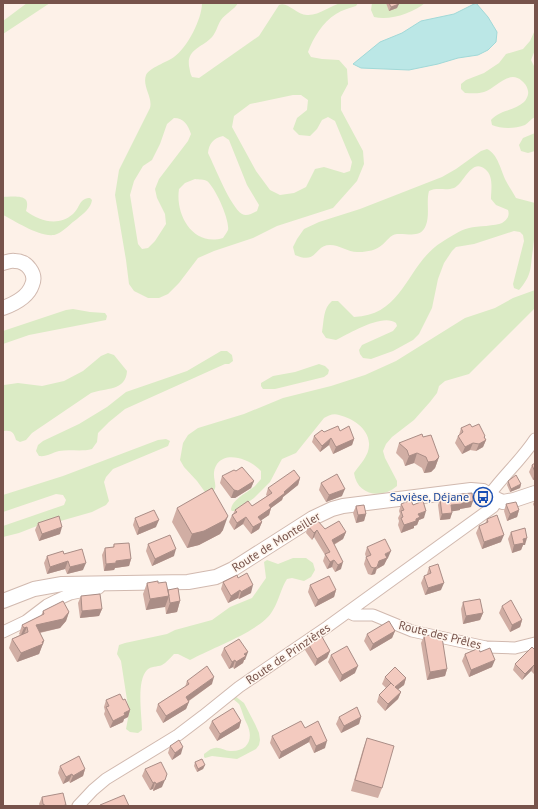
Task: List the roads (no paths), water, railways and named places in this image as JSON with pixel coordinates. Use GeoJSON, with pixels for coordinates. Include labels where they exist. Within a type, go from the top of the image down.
{"type":"FeatureCollection","features":[{"type":"Feature","properties":{"kind":"street"},"geometry":{"type":"LineString","coordinates":[[3,263],[15,260],[24,263],[31,270],[33,280],[32,286],[24,296],[3,308]]}},
{"type":"Feature","properties":{"kind":"street","name":"Route de Prinzières"},"geometry":{"type":"LineString","coordinates":[[78,806],[106,779],[171,740],[239,687],[318,634],[493,507],[494,498],[505,475],[519,461],[535,439]]}},
{"type":"Feature","properties":{"kind":"street","name":"Route de Monteiller"},"geometry":{"type":"LineString","coordinates":[[3,601],[26,592],[48,586],[70,583],[188,582],[216,577],[233,569],[304,522],[337,508],[432,494],[471,490],[483,491],[503,502],[535,493]]}},
{"type":"Feature","properties":{"kind":"street","name":"Route de Monteiller"},"geometry":{"type":"LineString","coordinates":[[3,632],[26,621],[56,600],[70,594],[98,588],[103,586],[103,583]]}},
{"type":"Feature","properties":{"kind":"street","name":"Route des Prêles"},"geometry":{"type":"LineString","coordinates":[[348,612],[354,615],[373,615],[412,631],[486,647],[515,648],[535,643]]}},
{"type":"Feature","properties":{"kind":"water"},"geometry":{"type":"Polygon","coordinates":[[[476,3],[488,17],[497,32],[496,42],[488,50],[478,55],[458,58],[409,70],[361,68],[353,64],[380,42],[402,33],[421,21],[454,14],[476,3]]]}},
{"type":"Feature","properties":{"kind":"place","name":"Savièse, Déjane"},"geometry":{"type":"Point","coordinates":[483,497]}}]}
